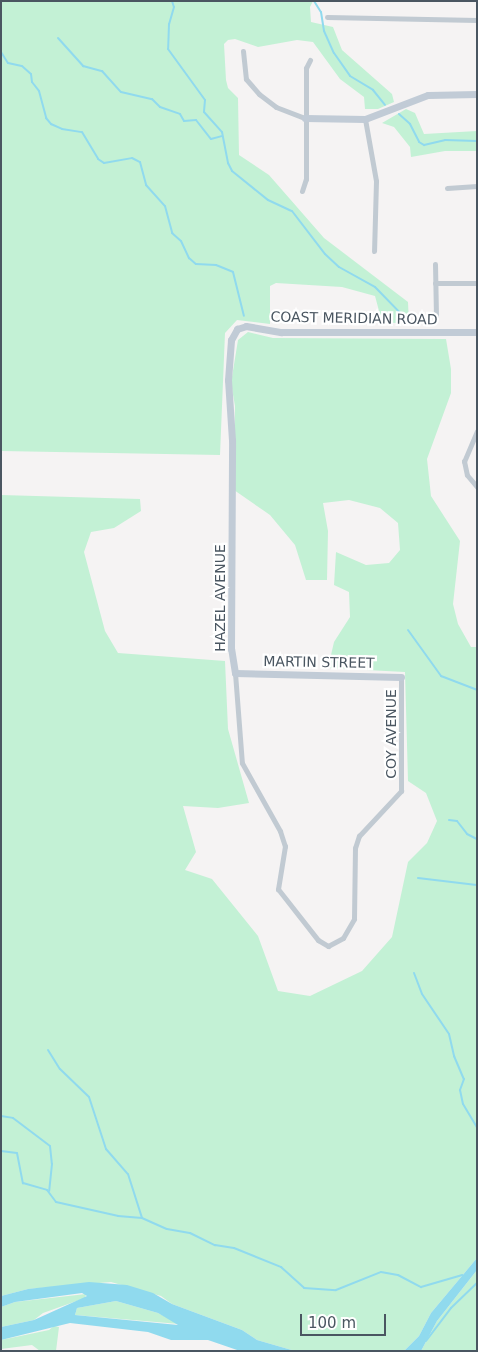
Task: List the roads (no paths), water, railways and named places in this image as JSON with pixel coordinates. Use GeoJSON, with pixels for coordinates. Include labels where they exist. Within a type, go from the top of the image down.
{"type":"FeatureCollection","features":[{"type":"Feature","properties":{"kind":"street"},"geometry":{"type":"LineString","coordinates":[[327,17],[477,20]]}},
{"type":"Feature","properties":{"kind":"street"},"geometry":{"type":"LineString","coordinates":[[244,52],[246,79],[259,94],[276,107],[305,118],[365,118],[428,95],[477,94]]}},
{"type":"Feature","properties":{"kind":"street"},"geometry":{"type":"LineString","coordinates":[[302,191],[306,179],[305,118],[310,60]]}},
{"type":"Feature","properties":{"kind":"street"},"geometry":{"type":"LineString","coordinates":[[365,118],[376,181],[374,251]]}},
{"type":"Feature","properties":{"kind":"street"},"geometry":{"type":"LineString","coordinates":[[447,188],[477,186]]}},
{"type":"Feature","properties":{"kind":"street"},"geometry":{"type":"LineString","coordinates":[[435,264],[436,316]]}},
{"type":"Feature","properties":{"kind":"street"},"geometry":{"type":"LineString","coordinates":[[435,283],[477,283]]}},
{"type":"Feature","properties":{"kind":"street","name":"COAST MERIDIAN ROAD"},"geometry":{"type":"LineString","coordinates":[[234,333],[246,326],[281,332],[477,332]]}},
{"type":"Feature","properties":{"kind":"street","name":"HAZEL AVENUE"},"geometry":{"type":"LineString","coordinates":[[234,333],[228,380],[232,440],[231,649],[235,673],[242,763],[280,831],[285,846],[284,861],[277,881]]}},
{"type":"Feature","properties":{"kind":"street"},"geometry":{"type":"LineString","coordinates":[[477,431],[464,461],[467,475],[477,487]]}},
{"type":"Feature","properties":{"kind":"street","name":"MARTIN STREET"},"geometry":{"type":"LineString","coordinates":[[235,673],[401,677]]}},
{"type":"Feature","properties":{"kind":"street","name":"COY AVENUE"},"geometry":{"type":"LineString","coordinates":[[277,881],[281,895],[321,943],[332,946],[343,938],[355,914],[357,840],[401,791],[401,677]]}},
{"type":"Feature","properties":{"kind":"water"},"geometry":{"type":"Polygon","coordinates":[[[477,1258],[477,1270],[437,1321],[421,1351],[404,1351],[419,1336],[431,1313],[477,1258]]]}},
{"type":"Feature","properties":{"kind":"water"},"geometry":{"type":"Polygon","coordinates":[[[89,1282],[127,1285],[153,1293],[172,1304],[242,1330],[257,1340],[295,1351],[240,1351],[208,1340],[171,1340],[148,1332],[70,1323],[1,1340],[1,1327],[34,1320],[87,1296],[82,1293],[15,1302],[1,1307],[1,1296],[28,1289],[89,1282]],[[116,1301],[77,1308],[75,1315],[178,1325],[158,1313],[116,1301]]]}},
{"type":"Feature","properties":{"kind":"waterway"},"geometry":{"type":"LineString","coordinates":[[172,1],[174,7],[169,24],[168,49],[205,100],[204,112],[222,132],[228,163],[232,171],[268,200],[292,211],[325,254],[339,267],[375,287],[409,322]]}},
{"type":"Feature","properties":{"kind":"waterway"},"geometry":{"type":"LineString","coordinates":[[314,1],[321,12],[324,31],[334,53],[350,76],[373,90],[385,105]]}},
{"type":"Feature","properties":{"kind":"waterway"},"geometry":{"type":"LineString","coordinates":[[58,38],[83,66],[102,71],[121,92],[152,99],[160,107],[180,114],[184,121],[196,120],[211,139],[222,136]]}},
{"type":"Feature","properties":{"kind":"waterway"},"geometry":{"type":"LineString","coordinates":[[1,52],[8,63],[22,66],[31,74],[32,82],[39,91],[46,118],[51,124],[62,129],[82,132],[98,159],[104,163],[132,158],[140,162],[146,185],[165,206],[172,233],[181,241],[189,258],[196,264],[216,265],[233,272],[244,316]]}},
{"type":"Feature","properties":{"kind":"waterway"},"geometry":{"type":"LineString","coordinates":[[399,114],[410,124],[419,142],[424,145],[445,140],[477,141]]}},
{"type":"Feature","properties":{"kind":"waterway"},"geometry":{"type":"LineString","coordinates":[[408,630],[441,676],[477,690]]}},
{"type":"Feature","properties":{"kind":"waterway"},"geometry":{"type":"LineString","coordinates":[[449,820],[457,821],[467,834],[477,839]]}},
{"type":"Feature","properties":{"kind":"waterway"},"geometry":{"type":"LineString","coordinates":[[418,878],[477,885]]}},
{"type":"Feature","properties":{"kind":"waterway"},"geometry":{"type":"LineString","coordinates":[[414,973],[422,994],[449,1034],[454,1056],[464,1079],[460,1090],[463,1104],[477,1127]]}},
{"type":"Feature","properties":{"kind":"waterway"},"geometry":{"type":"LineString","coordinates":[[48,1050],[60,1069],[89,1097],[106,1149],[128,1174],[142,1218]]}},
{"type":"Feature","properties":{"kind":"waterway"},"geometry":{"type":"LineString","coordinates":[[1,1116],[13,1118],[50,1146],[52,1164],[49,1191]]}},
{"type":"Feature","properties":{"kind":"waterway"},"geometry":{"type":"LineString","coordinates":[[1,1151],[17,1153],[23,1183],[47,1190],[56,1202],[118,1216],[142,1218],[167,1229],[190,1233],[215,1245],[234,1248],[281,1267],[304,1288],[336,1290],[381,1272],[398,1275],[421,1287],[462,1275]]}},
{"type":"Feature","properties":{"kind":"waterway"},"geometry":{"type":"LineString","coordinates":[[426,1341],[451,1308],[477,1283]]}}]}
